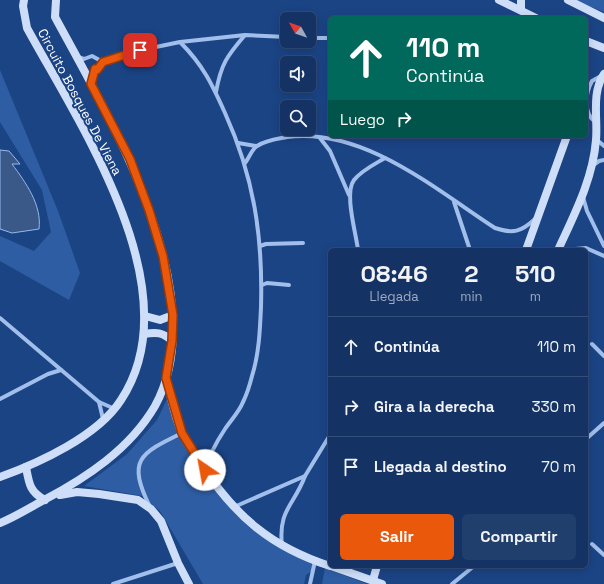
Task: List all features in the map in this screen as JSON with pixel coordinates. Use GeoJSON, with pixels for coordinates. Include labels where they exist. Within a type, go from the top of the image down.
{"type":"FeatureCollection","features":[{"type":"Feature","properties":{"kind":"main road","name":"Circuito Bosques De Viena"},"geometry":{"type":"LineString","coordinates":[[24,0],[23,6],[27,28],[103,166],[120,210],[143,288],[145,316],[142,354],[122,400],[114,409]]}},
{"type":"Feature","properties":{"kind":"main road"},"geometry":{"type":"LineString","coordinates":[[0,523],[73,485],[107,460],[124,445],[154,406],[166,378],[172,341],[173,315],[163,256],[149,210],[130,159],[55,17],[56,0]]}},
{"type":"Feature","properties":{"kind":"main road"},"geometry":{"type":"LineString","coordinates":[[499,0],[532,16]]}},
{"type":"Feature","properties":{"kind":"main road"},"geometry":{"type":"LineString","coordinates":[[521,0],[521,10]]}},
{"type":"Feature","properties":{"kind":"main road"},"geometry":{"type":"LineString","coordinates":[[568,0],[604,18]]}},
{"type":"Feature","properties":{"kind":"main road"},"geometry":{"type":"LineString","coordinates":[[588,42],[604,48]]}},
{"type":"Feature","properties":{"kind":"main road"},"geometry":{"type":"LineString","coordinates":[[559,248],[592,167],[596,139],[598,88],[604,74]]}},
{"type":"Feature","properties":{"kind":"main road"},"geometry":{"type":"LineString","coordinates":[[527,248],[565,138]]}},
{"type":"Feature","properties":{"kind":"main road"},"geometry":{"type":"LineString","coordinates":[[145,316],[160,320],[173,315]]}},
{"type":"Feature","properties":{"kind":"main road"},"geometry":{"type":"LineString","coordinates":[[144,334],[159,332],[166,335],[172,341]]}},
{"type":"Feature","properties":{"kind":"main road"},"geometry":{"type":"LineString","coordinates":[[166,378],[182,433],[205,470],[233,507],[259,530],[282,546],[328,565]]}},
{"type":"Feature","properties":{"kind":"main road"},"geometry":{"type":"LineString","coordinates":[[0,477],[26,468],[71,443],[96,427],[114,409]]}},
{"type":"Feature","properties":{"kind":"main road"},"geometry":{"type":"LineString","coordinates":[[26,468],[29,483],[35,494],[45,500]]}},
{"type":"Feature","properties":{"kind":"main road"},"geometry":{"type":"LineString","coordinates":[[54,496],[77,492],[138,500],[151,509],[161,521],[178,563],[190,584]]}},
{"type":"Feature","properties":{"kind":"main road"},"geometry":{"type":"LineString","coordinates":[[336,568],[382,584]]}},
{"type":"Feature","properties":{"kind":"main road"},"geometry":{"type":"LineString","coordinates":[[374,580],[377,568]]}},
{"type":"Feature","properties":{"kind":"street"},"geometry":{"type":"LineString","coordinates":[[216,92],[219,73],[227,57],[246,35]]}},
{"type":"Feature","properties":{"kind":"street"},"geometry":{"type":"LineString","coordinates":[[91,84],[95,69],[97,70],[103,62],[127,53],[180,42],[246,35],[280,37]]}},
{"type":"Feature","properties":{"kind":"street"},"geometry":{"type":"LineString","coordinates":[[316,38],[328,38]]}},
{"type":"Feature","properties":{"kind":"street"},"geometry":{"type":"LineString","coordinates":[[180,42],[197,60],[216,92],[238,143],[245,163],[254,202],[260,246],[262,285],[260,333],[253,375],[244,401],[216,444],[205,470]]}},
{"type":"Feature","properties":{"kind":"street"},"geometry":{"type":"LineString","coordinates":[[76,56],[84,59],[92,56],[103,62]]}},
{"type":"Feature","properties":{"kind":"street"},"geometry":{"type":"LineString","coordinates":[[588,82],[604,74]]}},
{"type":"Feature","properties":{"kind":"street"},"geometry":{"type":"LineString","coordinates":[[588,93],[592,81]]}},
{"type":"Feature","properties":{"kind":"street"},"geometry":{"type":"LineString","coordinates":[[588,113],[596,122]]}},
{"type":"Feature","properties":{"kind":"street"},"geometry":{"type":"LineString","coordinates":[[238,143],[256,146],[272,139],[298,136],[347,142],[385,158],[419,176],[495,228],[509,232],[525,228],[538,217]]}},
{"type":"Feature","properties":{"kind":"street"},"geometry":{"type":"LineString","coordinates":[[320,138],[330,151],[349,195],[358,248]]}},
{"type":"Feature","properties":{"kind":"street"},"geometry":{"type":"LineString","coordinates":[[596,139],[604,146]]}},
{"type":"Feature","properties":{"kind":"street"},"geometry":{"type":"LineString","coordinates":[[245,163],[256,146]]}},
{"type":"Feature","properties":{"kind":"street"},"geometry":{"type":"LineString","coordinates":[[349,195],[354,180],[366,169],[385,158]]}},
{"type":"Feature","properties":{"kind":"street"},"geometry":{"type":"LineString","coordinates":[[592,167],[599,161],[604,160]]}},
{"type":"Feature","properties":{"kind":"street"},"geometry":{"type":"LineString","coordinates":[[582,194],[587,211],[604,246]]}},
{"type":"Feature","properties":{"kind":"street"},"geometry":{"type":"LineString","coordinates":[[454,201],[469,248]]}},
{"type":"Feature","properties":{"kind":"street"},"geometry":{"type":"LineString","coordinates":[[260,246],[266,244],[303,243]]}},
{"type":"Feature","properties":{"kind":"street"},"geometry":{"type":"LineString","coordinates":[[588,249],[604,256]]}},
{"type":"Feature","properties":{"kind":"street"},"geometry":{"type":"LineString","coordinates":[[262,285],[267,283],[289,285]]}},
{"type":"Feature","properties":{"kind":"street"},"geometry":{"type":"LineString","coordinates":[[0,318],[99,402],[114,409]]}},
{"type":"Feature","properties":{"kind":"street"},"geometry":{"type":"LineString","coordinates":[[0,324],[5,322]]}},
{"type":"Feature","properties":{"kind":"street"},"geometry":{"type":"LineString","coordinates":[[592,344],[604,356]]}},
{"type":"Feature","properties":{"kind":"street"},"geometry":{"type":"LineString","coordinates":[[0,399],[48,374],[61,370]]}},
{"type":"Feature","properties":{"kind":"street"},"geometry":{"type":"LineString","coordinates":[[99,402],[104,420]]}},
{"type":"Feature","properties":{"kind":"street"},"geometry":{"type":"LineString","coordinates":[[588,437],[604,423]]}},
{"type":"Feature","properties":{"kind":"street"},"geometry":{"type":"LineString","coordinates":[[151,509],[140,486],[137,469],[143,455],[158,445],[182,433]]}},
{"type":"Feature","properties":{"kind":"street"},"geometry":{"type":"LineString","coordinates":[[282,546],[281,526],[285,510],[298,492],[305,476],[328,438]]}},
{"type":"Feature","properties":{"kind":"street"},"geometry":{"type":"LineString","coordinates":[[233,507],[305,476]]}},
{"type":"Feature","properties":{"kind":"street"},"geometry":{"type":"LineString","coordinates":[[592,544],[604,555]]}},
{"type":"Feature","properties":{"kind":"street"},"geometry":{"type":"LineString","coordinates":[[310,584],[315,561]]}},
{"type":"Feature","properties":{"kind":"street"},"geometry":{"type":"LineString","coordinates":[[113,584],[178,563]]}},
{"type":"Feature","properties":{"kind":"street"},"geometry":{"type":"LineString","coordinates":[[452,584],[472,568]]}},
{"type":"Feature","properties":{"kind":"shaded area"},"geometry":{"type":"Polygon","coordinates":[[[576,0],[604,0],[604,12],[579,2],[576,0]]]}},
{"type":"Feature","properties":{"kind":"shaded area"},"geometry":{"type":"Polygon","coordinates":[[[0,70],[58,211],[80,273],[69,300],[0,261],[0,236],[34,251],[51,232],[42,190],[0,122],[0,70]]]}},
{"type":"Feature","properties":{"kind":"shaded area"},"geometry":{"type":"Polygon","coordinates":[[[0,150],[9,151],[20,164],[12,164],[32,195],[38,211],[39,229],[12,233],[0,229],[0,150]]]}},
{"type":"Feature","properties":{"kind":"shaded area"},"geometry":{"type":"Polygon","coordinates":[[[171,391],[180,433],[245,521],[312,563],[314,566],[312,571],[306,575],[304,584],[203,584],[160,511],[142,496],[84,486],[127,454],[157,420],[171,391]]]}},
{"type":"Feature","properties":{"kind":"shaded area"},"geometry":{"type":"Polygon","coordinates":[[[325,568],[367,584],[322,584],[325,568]]]}},
{"type":"Feature","properties":{"kind":"route"},"geometry":{"type":"LineString","coordinates":[[140,50],[103,62],[97,70],[95,69],[91,84],[130,159],[149,210],[163,256],[170,289],[173,315],[172,341],[166,378],[182,433],[205,470]]}}]}
